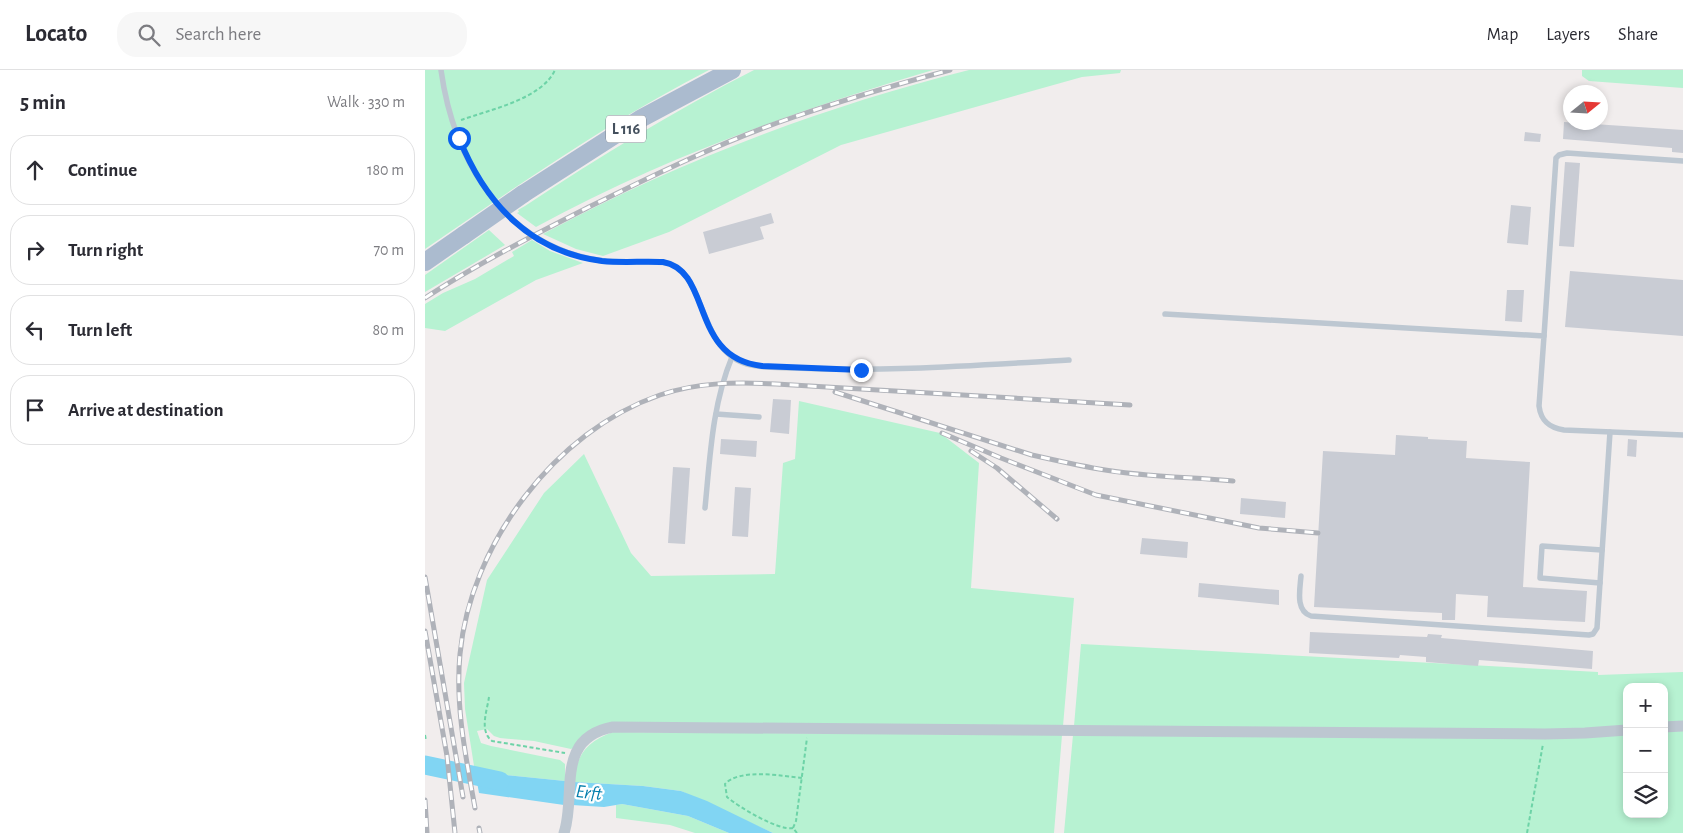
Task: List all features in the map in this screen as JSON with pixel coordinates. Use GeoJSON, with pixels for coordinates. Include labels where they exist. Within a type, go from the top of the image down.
{"type":"FeatureCollection","features":[{"type":"Feature","properties":{"kind":"main road","name":"L 116"},"geometry":{"type":"LineString","coordinates":[[425,262],[523,194],[640,120],[732,70]]}},
{"type":"Feature","properties":{"kind":"street"},"geometry":{"type":"LineString","coordinates":[[1668,727],[1683,726]]}},
{"type":"Feature","properties":{"kind":"street"},"geometry":{"type":"LineString","coordinates":[[564,833],[571,769],[575,755],[591,736],[613,727],[1545,734],[1585,734],[1623,730]]}},
{"type":"Feature","properties":{"kind":"lane"},"geometry":{"type":"LineString","coordinates":[[441,70],[454,123],[466,154],[480,182],[491,198],[514,221],[550,245],[576,255],[607,261],[663,262],[677,267],[688,279],[715,338],[723,349],[732,357],[742,362],[753,365],[846,370],[1069,360]]}},
{"type":"Feature","properties":{"kind":"lane"},"geometry":{"type":"LineString","coordinates":[[1683,161],[1567,153],[1561,154],[1556,158],[1539,406],[1545,422],[1552,428],[1557,429],[1683,434]]}},
{"type":"Feature","properties":{"kind":"lane"},"geometry":{"type":"LineString","coordinates":[[1165,314],[1544,336]]}},
{"type":"Feature","properties":{"kind":"lane"},"geometry":{"type":"LineString","coordinates":[[705,508],[716,414],[725,376],[732,357]]}},
{"type":"Feature","properties":{"kind":"lane"},"geometry":{"type":"LineString","coordinates":[[716,414],[759,417]]}},
{"type":"Feature","properties":{"kind":"lane"},"geometry":{"type":"LineString","coordinates":[[1301,576],[1301,606],[1304,613],[1311,616],[1593,634],[1597,628],[1610,432]]}},
{"type":"Feature","properties":{"kind":"lane"},"geometry":{"type":"LineString","coordinates":[[1600,583],[1540,578],[1543,546],[1602,550]]}},
{"type":"Feature","properties":{"kind":"path"},"geometry":{"type":"LineString","coordinates":[[454,123],[533,94],[546,85],[555,70]]}},
{"type":"Feature","properties":{"kind":"path"},"geometry":{"type":"LineString","coordinates":[[489,697],[485,729],[487,737],[492,741],[575,755]]}},
{"type":"Feature","properties":{"kind":"path"},"geometry":{"type":"LineString","coordinates":[[793,828],[796,821],[809,729]]}},
{"type":"Feature","properties":{"kind":"path"},"geometry":{"type":"LineString","coordinates":[[1527,833],[1545,734]]}},
{"type":"Feature","properties":{"kind":"path"},"geometry":{"type":"LineString","coordinates":[[425,735],[426,742]]}},
{"type":"Feature","properties":{"kind":"path"},"geometry":{"type":"LineString","coordinates":[[793,828],[772,824],[738,806],[727,797],[725,784],[731,779],[746,775],[778,774],[802,778]]}},
{"type":"Feature","properties":{"kind":"path"},"geometry":{"type":"LineString","coordinates":[[793,828],[797,833]]}},
{"type":"Feature","properties":{"kind":"green space"},"geometry":{"type":"Polygon","coordinates":[[[425,70],[709,70],[600,132],[425,249],[425,70]]]}},
{"type":"Feature","properties":{"kind":"green space"},"geometry":{"type":"Polygon","coordinates":[[[754,70],[933,70],[780,119],[730,138],[631,179],[536,227],[517,213],[519,212],[518,210],[637,135],[754,70]]]}},
{"type":"Feature","properties":{"kind":"green space"},"geometry":{"type":"Polygon","coordinates":[[[969,70],[1121,70],[1120,73],[1082,77],[841,145],[669,232],[603,256],[576,249],[543,234],[645,183],[751,139],[859,101],[969,70]]]}},
{"type":"Feature","properties":{"kind":"green space"},"geometry":{"type":"Polygon","coordinates":[[[1582,70],[1683,70],[1683,88],[1589,81],[1582,76],[1582,70]]]}},
{"type":"Feature","properties":{"kind":"green space"},"geometry":{"type":"Polygon","coordinates":[[[489,230],[505,245],[425,292],[425,275],[489,230]]]}},
{"type":"Feature","properties":{"kind":"green space"},"geometry":{"type":"Polygon","coordinates":[[[532,240],[550,251],[583,263],[536,280],[445,331],[425,328],[425,304],[443,293],[475,279],[514,256],[512,252],[532,240]]]}},
{"type":"Feature","properties":{"kind":"green space"},"geometry":{"type":"Polygon","coordinates":[[[799,401],[940,433],[979,463],[971,588],[1074,598],[1063,726],[615,724],[571,749],[534,741],[500,738],[494,736],[487,729],[477,731],[481,743],[560,760],[565,764],[565,781],[475,772],[465,709],[464,683],[487,580],[544,493],[584,454],[631,553],[651,576],[775,574],[783,463],[795,459],[799,401]]]}},
{"type":"Feature","properties":{"kind":"green space"},"geometry":{"type":"Polygon","coordinates":[[[1081,644],[1598,672],[1598,675],[1683,672],[1683,722],[1668,724],[1668,683],[1623,683],[1623,727],[1575,731],[1074,726],[1081,644]]]}},
{"type":"Feature","properties":{"kind":"green space"},"geometry":{"type":"Polygon","coordinates":[[[1683,729],[1683,833],[1064,833],[1073,735],[1623,733],[1623,818],[1668,818],[1668,730],[1683,729]]]}},
{"type":"Feature","properties":{"kind":"green space"},"geometry":{"type":"Polygon","coordinates":[[[613,732],[1062,735],[1054,833],[773,833],[681,791],[643,786],[574,782],[577,764],[584,750],[596,740],[613,732]]]}},
{"type":"Feature","properties":{"kind":"green space"},"geometry":{"type":"Polygon","coordinates":[[[622,804],[688,816],[729,833],[695,833],[670,825],[616,818],[616,805],[622,804]]]}},
{"type":"Feature","properties":{"kind":"water"},"geometry":{"type":"Polygon","coordinates":[[[475,772],[565,781],[564,805],[479,793],[475,772]]]}},
{"type":"Feature","properties":{"kind":"water"},"geometry":{"type":"Polygon","coordinates":[[[574,782],[643,786],[681,791],[707,801],[773,833],[729,833],[688,816],[622,804],[604,807],[572,805],[574,782]]]}},
{"type":"Feature","properties":{"kind":"building"},"geometry":{"type":"Polygon","coordinates":[[[1608,125],[1683,130],[1683,153],[1672,152],[1672,148],[1563,139],[1564,130],[1608,130],[1608,125]]]}},
{"type":"Feature","properties":{"kind":"building"},"geometry":{"type":"Polygon","coordinates":[[[1525,132],[1541,134],[1540,142],[1524,141],[1525,132]]]}},
{"type":"Feature","properties":{"kind":"building"},"geometry":{"type":"Polygon","coordinates":[[[1565,162],[1580,163],[1574,247],[1559,246],[1565,162]]]}},
{"type":"Feature","properties":{"kind":"building"},"geometry":{"type":"Polygon","coordinates":[[[1511,205],[1531,207],[1528,245],[1507,243],[1511,205]]]}},
{"type":"Feature","properties":{"kind":"building"},"geometry":{"type":"Polygon","coordinates":[[[771,213],[774,223],[760,227],[764,239],[709,254],[703,232],[771,213]]]}},
{"type":"Feature","properties":{"kind":"building"},"geometry":{"type":"Polygon","coordinates":[[[1570,271],[1683,280],[1683,336],[1565,327],[1570,271]]]}},
{"type":"Feature","properties":{"kind":"building"},"geometry":{"type":"Polygon","coordinates":[[[1507,290],[1524,290],[1522,322],[1505,321],[1507,290]]]}},
{"type":"Feature","properties":{"kind":"building"},"geometry":{"type":"Polygon","coordinates":[[[773,399],[791,400],[789,434],[770,432],[773,399]]]}},
{"type":"Feature","properties":{"kind":"building"},"geometry":{"type":"Polygon","coordinates":[[[1396,435],[1467,441],[1466,458],[1530,462],[1523,587],[1587,591],[1585,622],[1487,617],[1488,596],[1456,594],[1455,620],[1442,620],[1442,613],[1314,607],[1323,451],[1395,455],[1396,435]]]}},
{"type":"Feature","properties":{"kind":"building"},"geometry":{"type":"Polygon","coordinates":[[[721,439],[757,441],[756,457],[720,454],[721,439]]]}},
{"type":"Feature","properties":{"kind":"building"},"geometry":{"type":"Polygon","coordinates":[[[1628,439],[1637,440],[1636,457],[1627,456],[1628,439]]]}},
{"type":"Feature","properties":{"kind":"building"},"geometry":{"type":"Polygon","coordinates":[[[673,467],[690,468],[685,544],[668,543],[673,467]]]}},
{"type":"Feature","properties":{"kind":"building"},"geometry":{"type":"Polygon","coordinates":[[[735,487],[751,488],[748,537],[732,536],[735,487]]]}},
{"type":"Feature","properties":{"kind":"building"},"geometry":{"type":"Polygon","coordinates":[[[1241,498],[1286,502],[1285,518],[1240,514],[1241,498]]]}},
{"type":"Feature","properties":{"kind":"building"},"geometry":{"type":"Polygon","coordinates":[[[1142,538],[1188,542],[1187,558],[1140,554],[1142,538]]]}},
{"type":"Feature","properties":{"kind":"building"},"geometry":{"type":"Polygon","coordinates":[[[1199,583],[1279,590],[1279,605],[1198,597],[1199,583]]]}},
{"type":"Feature","properties":{"kind":"building"},"geometry":{"type":"Polygon","coordinates":[[[1310,632],[1427,637],[1428,634],[1442,635],[1441,638],[1593,651],[1592,669],[1479,660],[1478,666],[1426,662],[1426,657],[1400,655],[1399,658],[1309,653],[1310,632]]]}},
{"type":"Feature","properties":{"kind":"waterway","name":"Erft"},"geometry":{"type":"LineString","coordinates":[[425,765],[500,781]]}},
{"type":"Feature","properties":{"kind":"railway"},"geometry":{"type":"LineString","coordinates":[[425,298],[485,262],[546,229],[689,159],[767,126],[813,110],[950,70]]}},
{"type":"Feature","properties":{"kind":"railway"},"geometry":{"type":"LineString","coordinates":[[475,808],[462,732],[459,673],[460,654],[467,613],[481,573],[500,534],[524,497],[553,464],[586,435],[622,412],[660,395],[674,391],[703,385],[732,383],[1130,405]]}},
{"type":"Feature","properties":{"kind":"railway"},"geometry":{"type":"LineString","coordinates":[[835,392],[1049,459],[1132,474],[1233,481]]}},
{"type":"Feature","properties":{"kind":"railway"},"geometry":{"type":"LineString","coordinates":[[942,433],[1096,495],[1259,528],[1318,533]]}},
{"type":"Feature","properties":{"kind":"railway"},"geometry":{"type":"LineString","coordinates":[[971,451],[997,468],[1057,519]]}},
{"type":"Feature","properties":{"kind":"railway"},"geometry":{"type":"LineString","coordinates":[[425,577],[463,797]]}},
{"type":"Feature","properties":{"kind":"railway"},"geometry":{"type":"LineString","coordinates":[[425,631],[447,756],[455,833]]}},
{"type":"Feature","properties":{"kind":"railway"},"geometry":{"type":"LineString","coordinates":[[425,800],[427,833]]}},
{"type":"Feature","properties":{"kind":"railway"},"geometry":{"type":"LineString","coordinates":[[479,828],[480,833]]}},
{"type":"Feature","properties":{"kind":"route"},"geometry":{"type":"LineString","coordinates":[[459,138],[475,174],[491,198],[519,226],[544,242],[569,253],[592,259],[663,262],[680,269],[688,279],[715,338],[723,349],[735,359],[762,366],[861,370]]}}]}
